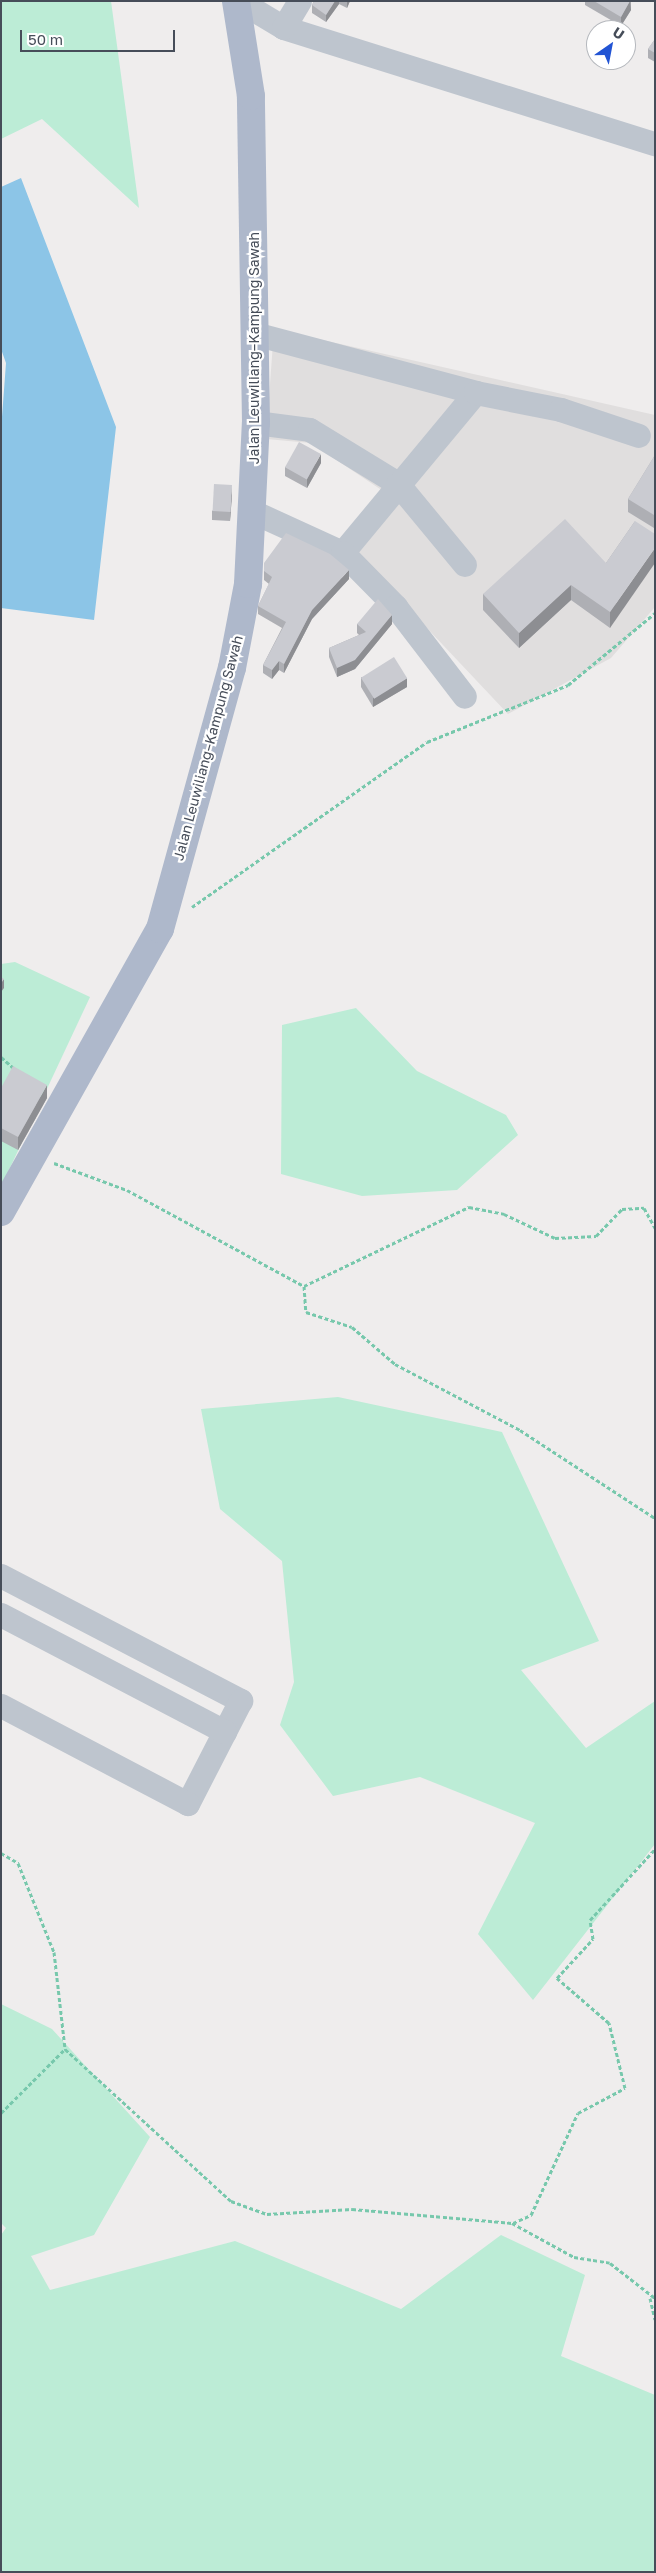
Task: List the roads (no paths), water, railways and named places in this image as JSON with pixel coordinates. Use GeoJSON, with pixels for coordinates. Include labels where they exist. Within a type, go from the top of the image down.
{"type":"FeatureCollection","features":[{"type":"Feature","properties":{"kind":"main road","name":"Jalan Leuwiliang–Kampung Sawah"},"geometry":{"type":"LineString","coordinates":[[1,1212],[18,1171],[160,929],[232,668],[248,584],[256,423],[251,96],[238,1]]}},
{"type":"Feature","properties":{"kind":"street"},"geometry":{"type":"LineString","coordinates":[[238,1],[284,28],[655,144]]}},
{"type":"Feature","properties":{"kind":"street"},"geometry":{"type":"LineString","coordinates":[[284,28],[300,1]]}},
{"type":"Feature","properties":{"kind":"street"},"geometry":{"type":"LineString","coordinates":[[255,334],[476,393],[561,410],[639,436]]}},
{"type":"Feature","properties":{"kind":"street"},"geometry":{"type":"LineString","coordinates":[[344,553],[398,484],[476,393]]}},
{"type":"Feature","properties":{"kind":"street"},"geometry":{"type":"LineString","coordinates":[[256,423],[310,430],[398,484],[465,565]]}},
{"type":"Feature","properties":{"kind":"street"},"geometry":{"type":"LineString","coordinates":[[253,512],[344,553],[396,607],[465,697]]}},
{"type":"Feature","properties":{"kind":"street"},"geometry":{"type":"LineString","coordinates":[[1,1576],[242,1701],[188,1804],[1,1706]]}},
{"type":"Feature","properties":{"kind":"street"},"geometry":{"type":"LineString","coordinates":[[1,1615],[226,1732]]}},
{"type":"Feature","properties":{"kind":"water"},"geometry":{"type":"Polygon","coordinates":[[[21,178],[116,427],[94,620],[1,608],[1,430],[6,363],[1,349],[1,187],[21,178]]]}}]}
